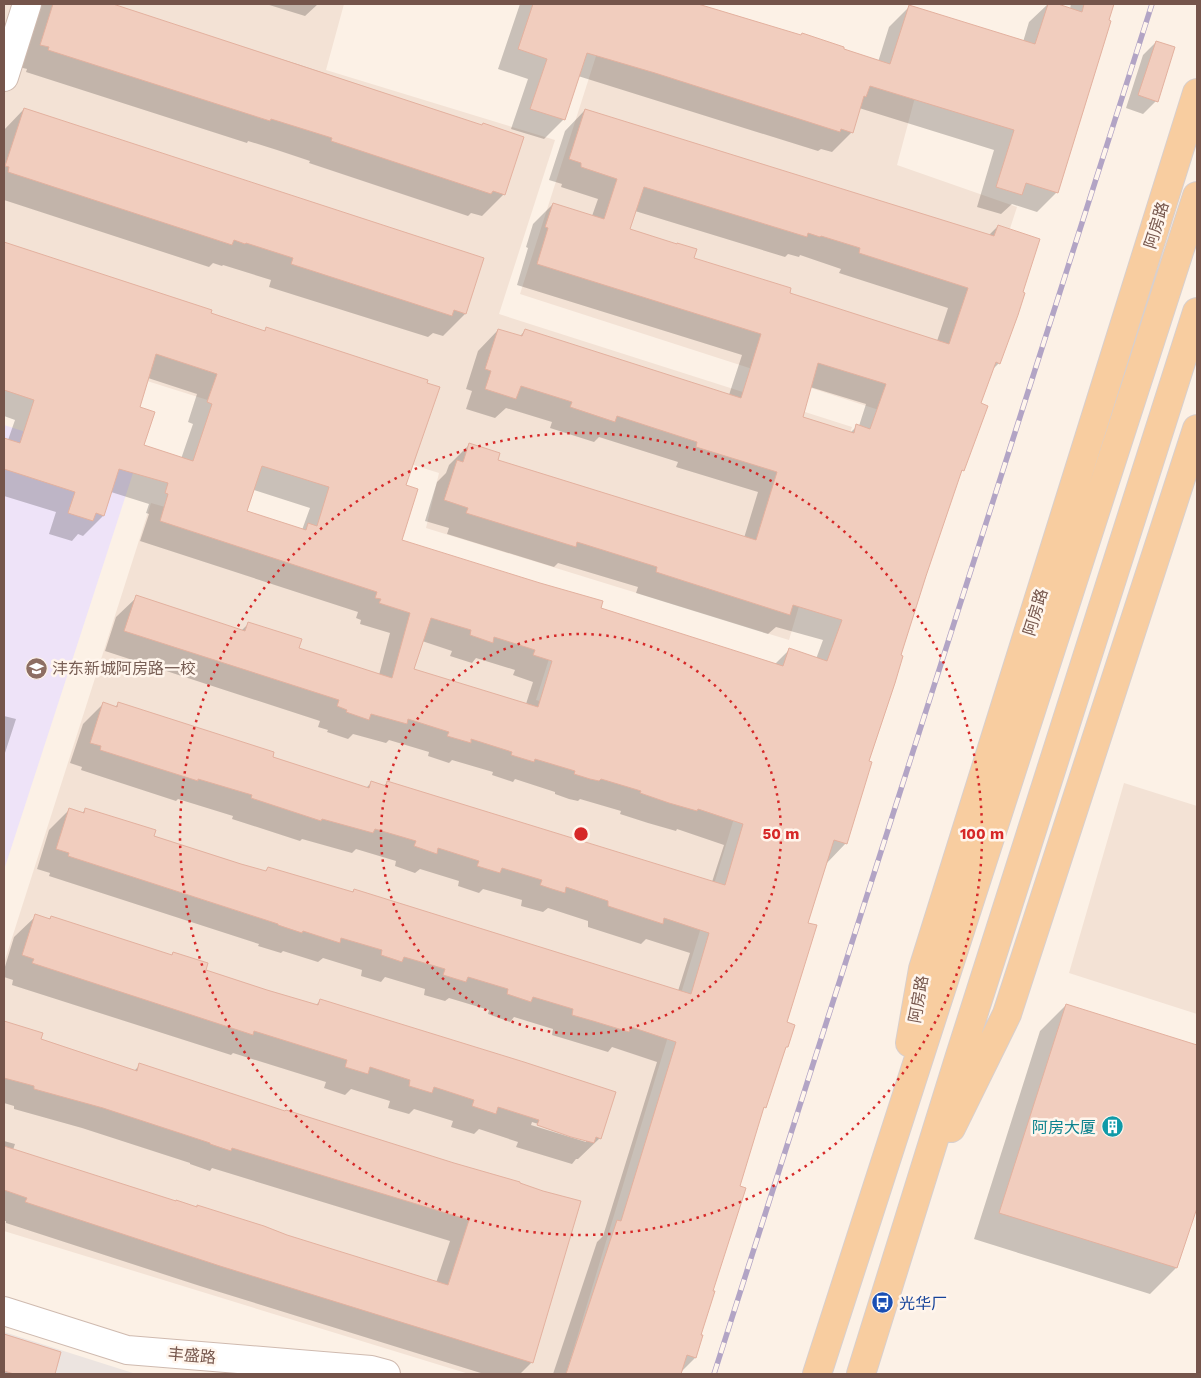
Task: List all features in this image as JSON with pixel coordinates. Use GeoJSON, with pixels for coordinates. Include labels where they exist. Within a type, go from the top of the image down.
{"type":"FeatureCollection","features":[{"type":"Feature","properties":{"kind":"main road","name":"阿房路"},"geometry":{"type":"LineString","coordinates":[[895,1136],[923,969],[1197,93]]}},
{"type":"Feature","properties":{"kind":"main road","name":"阿房路"},"geometry":{"type":"LineString","coordinates":[[817,1374],[1197,196]]}},
{"type":"Feature","properties":{"kind":"main road"},"geometry":{"type":"LineString","coordinates":[[861,1374],[959,1059],[1197,312]]}},
{"type":"Feature","properties":{"kind":"main road"},"geometry":{"type":"LineString","coordinates":[[912,1211],[1007,1014],[1197,429]]}},
{"type":"Feature","properties":{"kind":"street"},"geometry":{"type":"LineString","coordinates":[[4,77],[27,4]]}},
{"type":"Feature","properties":{"kind":"street","name":"丰盛路"},"geometry":{"type":"LineString","coordinates":[[4,1311],[127,1350],[371,1370],[386,1374]]}},
{"type":"Feature","properties":{"kind":"shaded area"},"geometry":{"type":"Polygon","coordinates":[[[4,4],[344,4],[326,70],[555,140],[499,314],[852,427],[789,640],[426,528],[439,473],[4,336],[4,4]]]}},
{"type":"Feature","properties":{"kind":"shaded area"},"geometry":{"type":"Polygon","coordinates":[[[612,6],[918,86],[897,165],[1017,207],[944,431],[520,294],[612,6]]]}},
{"type":"Feature","properties":{"kind":"shaded area","name":"沣东新城阿房路一校"},"geometry":{"type":"Polygon","coordinates":[[[4,425],[135,467],[4,870],[4,425]]]}},
{"type":"Feature","properties":{"kind":"shaded area"},"geometry":{"type":"Polygon","coordinates":[[[151,503],[562,618],[536,700],[751,762],[566,1374],[469,1374],[4,1231],[4,963],[151,503]]]}},
{"type":"Feature","properties":{"kind":"shaded area"},"geometry":{"type":"Polygon","coordinates":[[[1124,783],[1197,806],[1197,1014],[1069,973],[1124,783]]]}},
{"type":"Feature","properties":{"kind":"shaded area"},"geometry":{"type":"Polygon","coordinates":[[[4,1332],[136,1374],[4,1374],[4,1332]]]}},
{"type":"Feature","properties":{"kind":"building"},"geometry":{"type":"Polygon","coordinates":[[[53,4],[113,4],[482,125],[483,123],[524,137],[505,195],[493,191],[491,194],[331,141],[332,138],[271,119],[270,121],[48,50],[49,47],[40,45],[53,4]]]}},
{"type":"Feature","properties":{"kind":"building"},"geometry":{"type":"Polygon","coordinates":[[[533,4],[698,4],[801,35],[802,33],[890,64],[909,5],[1035,44],[1048,4],[1058,4],[1082,12],[1084,4],[1114,4],[1109,20],[1111,21],[1058,193],[1026,183],[1022,195],[996,187],[1014,130],[870,86],[866,97],[864,96],[853,133],[841,129],[840,132],[587,53],[565,120],[530,109],[547,59],[518,49],[533,4]]]}},
{"type":"Feature","properties":{"kind":"building"},"geometry":{"type":"Polygon","coordinates":[[[1156,41],[1175,47],[1158,102],[1138,95],[1156,41]]]}},
{"type":"Feature","properties":{"kind":"building"},"geometry":{"type":"Polygon","coordinates":[[[24,108],[484,258],[466,314],[454,310],[452,316],[291,264],[293,258],[234,240],[232,245],[8,172],[9,167],[5,166],[24,108]]]}},
{"type":"Feature","properties":{"kind":"building"},"geometry":{"type":"Polygon","coordinates":[[[585,109],[994,236],[998,225],[1040,239],[1023,292],[1025,293],[1018,315],[1000,364],[996,362],[981,403],[988,406],[964,471],[962,470],[926,576],[901,655],[903,656],[895,683],[869,761],[872,762],[847,844],[834,840],[808,923],[817,925],[787,1022],[795,1025],[766,1108],[764,1107],[740,1186],[746,1188],[713,1291],[715,1291],[696,1358],[687,1355],[681,1374],[566,1374],[617,1220],[621,1221],[676,1042],[631,1027],[629,1032],[572,1015],[573,1009],[533,997],[531,1002],[507,994],[508,989],[468,977],[466,982],[443,975],[445,969],[404,957],[402,962],[381,955],[382,950],[341,938],[340,943],[303,931],[302,933],[68,856],[69,853],[56,849],[69,808],[84,813],[85,808],[156,830],[154,836],[241,864],[266,871],[268,867],[353,892],[354,889],[691,994],[709,933],[664,918],[663,924],[608,906],[608,901],[566,887],[565,893],[552,889],[540,885],[542,880],[502,868],[500,873],[477,866],[479,861],[438,848],[437,854],[414,846],[416,841],[375,829],[373,833],[322,819],[321,821],[251,798],[252,795],[198,779],[198,781],[100,750],[101,746],[90,743],[103,702],[117,707],[118,702],[274,752],[273,757],[369,788],[371,781],[386,786],[387,781],[725,885],[743,824],[698,809],[697,811],[669,803],[640,793],[641,791],[601,779],[599,781],[574,774],[575,771],[535,759],[534,762],[511,755],[512,752],[471,739],[471,743],[447,736],[449,732],[408,719],[407,724],[371,714],[369,720],[346,712],[347,710],[337,706],[339,700],[124,631],[136,595],[245,631],[248,622],[302,639],[299,648],[392,678],[410,613],[379,603],[381,599],[375,598],[377,592],[160,521],[168,494],[165,493],[168,483],[119,469],[104,516],[96,513],[93,521],[68,513],[75,492],[4,469],[4,438],[20,443],[34,400],[4,390],[4,242],[212,310],[211,313],[265,331],[266,327],[428,380],[427,383],[440,387],[406,485],[418,489],[402,540],[603,601],[601,608],[783,666],[789,648],[827,661],[842,620],[793,605],[790,615],[656,572],[657,567],[577,542],[576,547],[466,513],[468,508],[444,500],[457,460],[463,462],[469,443],[500,453],[498,460],[756,540],[777,472],[696,447],[697,442],[617,416],[615,422],[570,407],[572,402],[521,386],[516,399],[485,389],[491,371],[485,369],[498,329],[522,336],[525,329],[741,398],[761,334],[537,264],[548,228],[545,227],[553,203],[604,219],[617,179],[581,167],[581,163],[569,159],[585,109]],[[644,187],[630,229],[697,249],[694,258],[791,288],[790,293],[949,344],[968,288],[859,253],[860,248],[808,233],[807,237],[644,187]],[[156,354],[140,407],[155,412],[144,445],[193,461],[212,404],[207,402],[217,374],[156,354]],[[818,363],[803,417],[854,433],[856,424],[870,429],[886,384],[818,363]],[[262,466],[247,511],[306,530],[308,523],[317,526],[329,487],[262,466]],[[431,618],[414,669],[538,707],[552,661],[533,655],[535,650],[494,637],[493,643],[470,635],[471,630],[431,618]]]}},
{"type":"Feature","properties":{"kind":"building"},"geometry":{"type":"Polygon","coordinates":[[[35,914],[50,919],[51,916],[172,955],[173,952],[208,963],[206,970],[267,990],[318,1005],[320,999],[616,1092],[601,1139],[596,1137],[594,1143],[571,1137],[537,1125],[539,1120],[498,1107],[496,1114],[472,1106],[474,1100],[434,1087],[432,1093],[409,1086],[410,1080],[370,1067],[368,1074],[345,1067],[347,1060],[254,1031],[253,1035],[32,963],[34,959],[22,955],[35,914]]]}},
{"type":"Feature","properties":{"kind":"building","name":"阿房大厦"},"geometry":{"type":"Polygon","coordinates":[[[1066,1004],[1197,1045],[1197,1208],[1177,1268],[999,1213],[1066,1004]]]}},
{"type":"Feature","properties":{"kind":"building"},"geometry":{"type":"Polygon","coordinates":[[[4,1021],[43,1033],[41,1039],[137,1071],[139,1063],[285,1111],[581,1201],[533,1363],[220,1266],[25,1202],[27,1198],[4,1190],[4,1146],[448,1285],[469,1220],[232,1148],[231,1151],[103,1108],[34,1089],[34,1086],[4,1078],[4,1021]]]}},
{"type":"Feature","properties":{"kind":"building"},"geometry":{"type":"Polygon","coordinates":[[[4,1334],[61,1352],[55,1374],[14,1374],[4,1371],[4,1334]]]}},
{"type":"Feature","properties":{"kind":"railway"},"geometry":{"type":"LineString","coordinates":[[714,1374],[1152,4]]}},
{"type":"Feature","properties":{"kind":"place","name":"沣东新城阿房路一校"},"geometry":{"type":"Point","coordinates":[36,668]}},
{"type":"Feature","properties":{"kind":"place","name":"阿房大厦"},"geometry":{"type":"Point","coordinates":[1112,1127]}},
{"type":"Feature","properties":{"kind":"place","name":"光华厂"},"geometry":{"type":"Point","coordinates":[883,1303]}}]}
